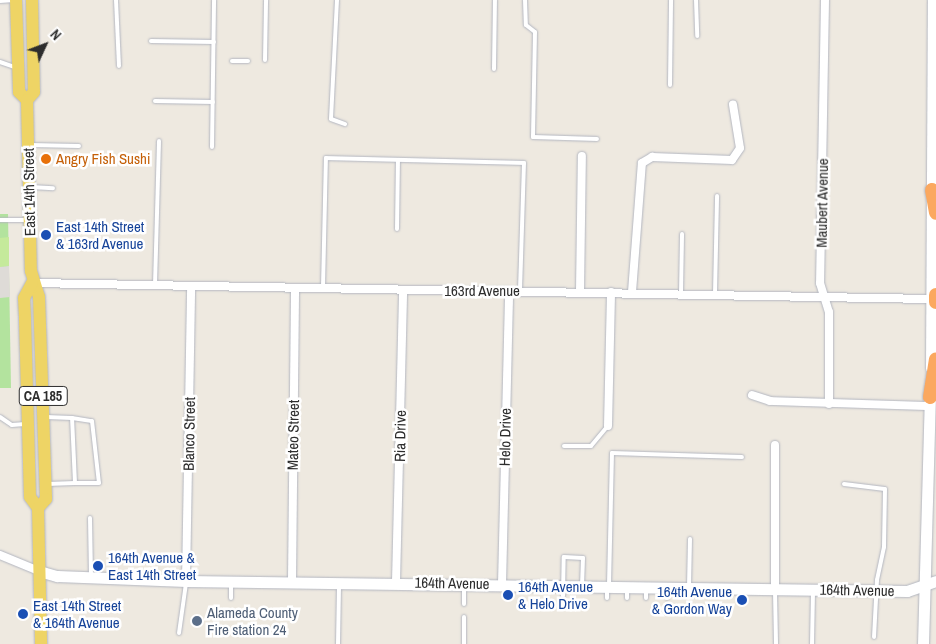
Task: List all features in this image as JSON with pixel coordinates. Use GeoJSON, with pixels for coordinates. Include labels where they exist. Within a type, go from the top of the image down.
{"type":"FeatureCollection","features":[{"type":"Feature","properties":{"kind":"highway"},"geometry":{"type":"LineString","coordinates":[[932,190],[936,214]]}},
{"type":"Feature","properties":{"kind":"highway"},"geometry":{"type":"LineString","coordinates":[[930,401],[936,359]]}},
{"type":"Feature","properties":{"kind":"main road","name":"East 14th Street"},"geometry":{"type":"LineString","coordinates":[[15,0],[19,92],[27,100]]}},
{"type":"Feature","properties":{"kind":"main road","name":"East 14th Street"},"geometry":{"type":"LineString","coordinates":[[32,0],[34,92],[27,100],[29,187],[32,283],[39,297],[46,499],[38,508]]}},
{"type":"Feature","properties":{"kind":"main road","name":"East 14th Street"},"geometry":{"type":"LineString","coordinates":[[32,283],[24,298],[30,497],[38,508],[41,644]]}},
{"type":"Feature","properties":{"kind":"street","name":"Maubert Avenue"},"geometry":{"type":"LineString","coordinates":[[825,0],[824,297],[830,312],[829,404]]}},
{"type":"Feature","properties":{"kind":"street"},"geometry":{"type":"LineString","coordinates":[[923,644],[931,584],[927,521],[935,299],[932,190],[933,0]]}},
{"type":"Feature","properties":{"kind":"street"},"geometry":{"type":"LineString","coordinates":[[632,292],[642,163],[652,157],[732,160],[740,148],[734,105]]}},
{"type":"Feature","properties":{"kind":"street"},"geometry":{"type":"LineString","coordinates":[[580,290],[582,156]]}},
{"type":"Feature","properties":{"kind":"street","name":"163rd Avenue"},"geometry":{"type":"LineString","coordinates":[[32,283],[295,291],[580,290],[935,299]]}},
{"type":"Feature","properties":{"kind":"street","name":"Blanco Street"},"geometry":{"type":"LineString","coordinates":[[186,580],[191,288]]}},
{"type":"Feature","properties":{"kind":"street","name":"Mateo Street"},"geometry":{"type":"LineString","coordinates":[[292,580],[295,291]]}},
{"type":"Feature","properties":{"kind":"street","name":"Ria Drive"},"geometry":{"type":"LineString","coordinates":[[396,582],[403,291]]}},
{"type":"Feature","properties":{"kind":"street","name":"Helo Drive"},"geometry":{"type":"LineString","coordinates":[[502,584],[509,291]]}},
{"type":"Feature","properties":{"kind":"street"},"geometry":{"type":"LineString","coordinates":[[608,426],[611,292]]}},
{"type":"Feature","properties":{"kind":"street"},"geometry":{"type":"LineString","coordinates":[[752,395],[770,401],[829,404],[930,401]]}},
{"type":"Feature","properties":{"kind":"street"},"geometry":{"type":"LineString","coordinates":[[774,445],[775,589]]}},
{"type":"Feature","properties":{"kind":"street"},"geometry":{"type":"LineString","coordinates":[[927,521],[936,534]]}},
{"type":"Feature","properties":{"kind":"street","name":"164th Avenue"},"geometry":{"type":"LineString","coordinates":[[0,555],[39,571],[91,577],[186,580],[339,580],[396,582],[415,588],[464,583],[502,584],[563,591],[608,585],[627,586],[646,592],[667,592],[689,587],[876,590],[931,584]]}},
{"type":"Feature","properties":{"kind":"lane"},"geometry":{"type":"LineString","coordinates":[[0,0],[15,0]]}},
{"type":"Feature","properties":{"kind":"lane"},"geometry":{"type":"LineString","coordinates":[[116,0],[119,66]]}},
{"type":"Feature","properties":{"kind":"lane"},"geometry":{"type":"LineString","coordinates":[[212,147],[214,0]]}},
{"type":"Feature","properties":{"kind":"lane"},"geometry":{"type":"LineString","coordinates":[[265,60],[266,0]]}},
{"type":"Feature","properties":{"kind":"lane"},"geometry":{"type":"LineString","coordinates":[[337,0],[331,120],[345,124]]}},
{"type":"Feature","properties":{"kind":"lane"},"geometry":{"type":"LineString","coordinates":[[494,69],[495,0]]}},
{"type":"Feature","properties":{"kind":"lane"},"geometry":{"type":"LineString","coordinates":[[525,0],[526,25],[535,32],[533,137],[597,140]]}},
{"type":"Feature","properties":{"kind":"lane"},"geometry":{"type":"LineString","coordinates":[[670,85],[671,0]]}},
{"type":"Feature","properties":{"kind":"lane"},"geometry":{"type":"LineString","coordinates":[[696,0],[697,36]]}},
{"type":"Feature","properties":{"kind":"lane"},"geometry":{"type":"LineString","coordinates":[[151,41],[214,42]]}},
{"type":"Feature","properties":{"kind":"lane"},"geometry":{"type":"LineString","coordinates":[[232,61],[248,61]]}},
{"type":"Feature","properties":{"kind":"lane"},"geometry":{"type":"LineString","coordinates":[[0,62],[19,68]]}},
{"type":"Feature","properties":{"kind":"lane"},"geometry":{"type":"LineString","coordinates":[[155,101],[212,102]]}},
{"type":"Feature","properties":{"kind":"lane"},"geometry":{"type":"LineString","coordinates":[[155,287],[159,140]]}},
{"type":"Feature","properties":{"kind":"lane"},"geometry":{"type":"LineString","coordinates":[[28,145],[79,146]]}},
{"type":"Feature","properties":{"kind":"lane"},"geometry":{"type":"LineString","coordinates":[[323,291],[326,158],[524,163],[520,291]]}},
{"type":"Feature","properties":{"kind":"lane"},"geometry":{"type":"LineString","coordinates":[[397,229],[398,160]]}},
{"type":"Feature","properties":{"kind":"lane"},"geometry":{"type":"LineString","coordinates":[[29,187],[53,188]]}},
{"type":"Feature","properties":{"kind":"lane"},"geometry":{"type":"LineString","coordinates":[[715,294],[717,196]]}},
{"type":"Feature","properties":{"kind":"lane"},"geometry":{"type":"LineString","coordinates":[[0,220],[30,220]]}},
{"type":"Feature","properties":{"kind":"lane"},"geometry":{"type":"LineString","coordinates":[[681,294],[682,234]]}},
{"type":"Feature","properties":{"kind":"lane"},"geometry":{"type":"LineString","coordinates":[[0,417],[12,425],[28,424]]}},
{"type":"Feature","properties":{"kind":"lane"},"geometry":{"type":"LineString","coordinates":[[44,417],[92,421],[99,483],[45,484]]}},
{"type":"Feature","properties":{"kind":"lane"},"geometry":{"type":"LineString","coordinates":[[72,418],[75,483]]}},
{"type":"Feature","properties":{"kind":"lane"},"geometry":{"type":"LineString","coordinates":[[564,446],[591,446],[608,426]]}},
{"type":"Feature","properties":{"kind":"lane"},"geometry":{"type":"LineString","coordinates":[[607,598],[612,453],[742,457]]}},
{"type":"Feature","properties":{"kind":"lane"},"geometry":{"type":"LineString","coordinates":[[844,484],[885,489],[884,547],[876,590],[874,637]]}},
{"type":"Feature","properties":{"kind":"lane"},"geometry":{"type":"LineString","coordinates":[[90,518],[91,577]]}},
{"type":"Feature","properties":{"kind":"lane"},"geometry":{"type":"LineString","coordinates":[[689,587],[690,539]]}},
{"type":"Feature","properties":{"kind":"lane"},"geometry":{"type":"LineString","coordinates":[[563,591],[564,557],[583,558],[584,589]]}},
{"type":"Feature","properties":{"kind":"lane"},"geometry":{"type":"LineString","coordinates":[[231,579],[231,598]]}},
{"type":"Feature","properties":{"kind":"lane"},"geometry":{"type":"LineString","coordinates":[[179,633],[186,580]]}},
{"type":"Feature","properties":{"kind":"lane"},"geometry":{"type":"LineString","coordinates":[[338,644],[339,580]]}},
{"type":"Feature","properties":{"kind":"lane"},"geometry":{"type":"LineString","coordinates":[[464,583],[464,604]]}},
{"type":"Feature","properties":{"kind":"lane"},"geometry":{"type":"LineString","coordinates":[[627,586],[627,598]]}},
{"type":"Feature","properties":{"kind":"lane"},"geometry":{"type":"LineString","coordinates":[[775,589],[776,644]]}},
{"type":"Feature","properties":{"kind":"lane"},"geometry":{"type":"LineString","coordinates":[[812,644],[813,589]]}},
{"type":"Feature","properties":{"kind":"lane"},"geometry":{"type":"LineString","coordinates":[[464,617],[464,644]]}},
{"type":"Feature","properties":{"kind":"green space"},"geometry":{"type":"Polygon","coordinates":[[[0,214],[8,214],[11,388],[0,388],[0,214]]]}},
{"type":"Feature","properties":{"kind":"green space"},"geometry":{"type":"Polygon","coordinates":[[[9,237],[9,266],[0,267],[0,238],[9,237]]]}},
{"type":"Feature","properties":{"kind":"shaded area"},"geometry":{"type":"Polygon","coordinates":[[[9,266],[10,297],[0,298],[0,267],[9,266]]]}},
{"type":"Feature","properties":{"kind":"place","name":"Angry Fish Sushi"},"geometry":{"type":"Point","coordinates":[46,159]}},
{"type":"Feature","properties":{"kind":"place","name":"East 14th Street & 163rd Avenue"},"geometry":{"type":"Point","coordinates":[46,235]}},
{"type":"Feature","properties":{"kind":"place","name":"164th Avenue & East 14th Street"},"geometry":{"type":"Point","coordinates":[98,566]}},
{"type":"Feature","properties":{"kind":"place","name":"164th Avenue & Helo Drive"},"geometry":{"type":"Point","coordinates":[508,595]}},
{"type":"Feature","properties":{"kind":"place","name":"164th Avenue & Gordon Way"},"geometry":{"type":"Point","coordinates":[742,600]}},
{"type":"Feature","properties":{"kind":"place","name":"East 14th Street & 164th Avenue"},"geometry":{"type":"Point","coordinates":[23,614]}},
{"type":"Feature","properties":{"kind":"place","name":"Alameda County Fire station 24"},"geometry":{"type":"Point","coordinates":[197,621]}}]}
